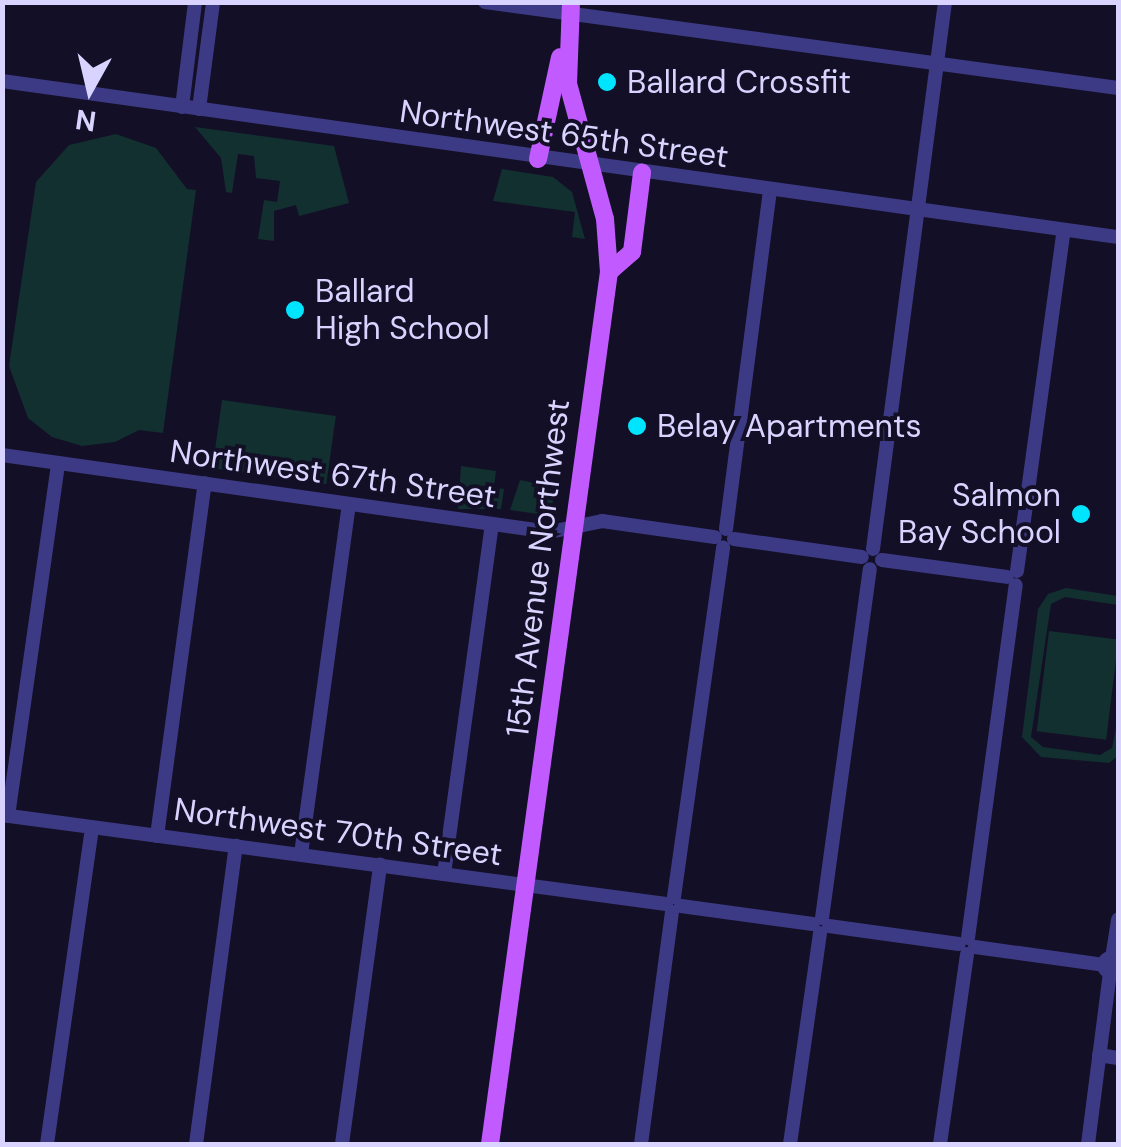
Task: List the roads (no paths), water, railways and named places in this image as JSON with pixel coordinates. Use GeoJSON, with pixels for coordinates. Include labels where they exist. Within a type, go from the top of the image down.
{"type":"FeatureCollection","features":[{"type":"Feature","properties":{"kind":"main road"},"geometry":{"type":"LineString","coordinates":[[538,159],[569,17]]}},
{"type":"Feature","properties":{"kind":"main road","name":"15th Avenue Northwest"},"geometry":{"type":"LineString","coordinates":[[490,1144],[609,272],[608,232],[569,94],[569,17]]}},
{"type":"Feature","properties":{"kind":"main road"},"geometry":{"type":"LineString","coordinates":[[609,272],[632,252],[642,173]]}},
{"type":"Feature","properties":{"kind":"street"},"geometry":{"type":"LineString","coordinates":[[182,107],[195,2]]}},
{"type":"Feature","properties":{"kind":"street"},"geometry":{"type":"LineString","coordinates":[[199,109],[214,2]]}},
{"type":"Feature","properties":{"kind":"street"},"geometry":{"type":"LineString","coordinates":[[486,2],[569,17],[1118,88]]}},
{"type":"Feature","properties":{"kind":"street"},"geometry":{"type":"LineString","coordinates":[[790,1144],[945,2]]}},
{"type":"Feature","properties":{"kind":"street","name":"Northwest 65th Street"},"geometry":{"type":"LineString","coordinates":[[2,81],[1118,238]]}},
{"type":"Feature","properties":{"kind":"street"},"geometry":{"type":"LineString","coordinates":[[641,1144],[770,190]]}},
{"type":"Feature","properties":{"kind":"street"},"geometry":{"type":"LineString","coordinates":[[940,1144],[1013,578],[1064,230]]}},
{"type":"Feature","properties":{"kind":"street","name":"Northwest 67th Street"},"geometry":{"type":"LineString","coordinates":[[2,456],[550,532],[602,521],[1013,578]]}},
{"type":"Feature","properties":{"kind":"street"},"geometry":{"type":"LineString","coordinates":[[5,816],[58,464]]}},
{"type":"Feature","properties":{"kind":"street"},"geometry":{"type":"LineString","coordinates":[[157,836],[205,483]]}},
{"type":"Feature","properties":{"kind":"street"},"geometry":{"type":"LineString","coordinates":[[301,854],[350,504]]}},
{"type":"Feature","properties":{"kind":"street"},"geometry":{"type":"LineString","coordinates":[[444,874],[492,524]]}},
{"type":"Feature","properties":{"kind":"street","name":"Northwest 70th Street"},"geometry":{"type":"LineString","coordinates":[[5,816],[1109,965]]}},
{"type":"Feature","properties":{"kind":"street"},"geometry":{"type":"LineString","coordinates":[[47,1144],[92,827]]}},
{"type":"Feature","properties":{"kind":"street"},"geometry":{"type":"LineString","coordinates":[[196,1144],[236,846]]}},
{"type":"Feature","properties":{"kind":"street"},"geometry":{"type":"LineString","coordinates":[[342,1144],[380,865]]}},
{"type":"Feature","properties":{"kind":"street"},"geometry":{"type":"LineString","coordinates":[[1088,1144],[1118,919]]}},
{"type":"Feature","properties":{"kind":"street"},"geometry":{"type":"LineString","coordinates":[[1099,1055],[1118,1058]]}},
{"type":"Feature","properties":{"kind":"place","name":"Ballard Crossfit"},"geometry":{"type":"Point","coordinates":[607,82]}},
{"type":"Feature","properties":{"kind":"place","name":"Ballard High School"},"geometry":{"type":"Point","coordinates":[295,310]}},
{"type":"Feature","properties":{"kind":"place","name":"Belay Apartments"},"geometry":{"type":"Point","coordinates":[637,426]}},
{"type":"Feature","properties":{"kind":"place","name":"Salmon Bay School"},"geometry":{"type":"Point","coordinates":[1081,514]}}]}
